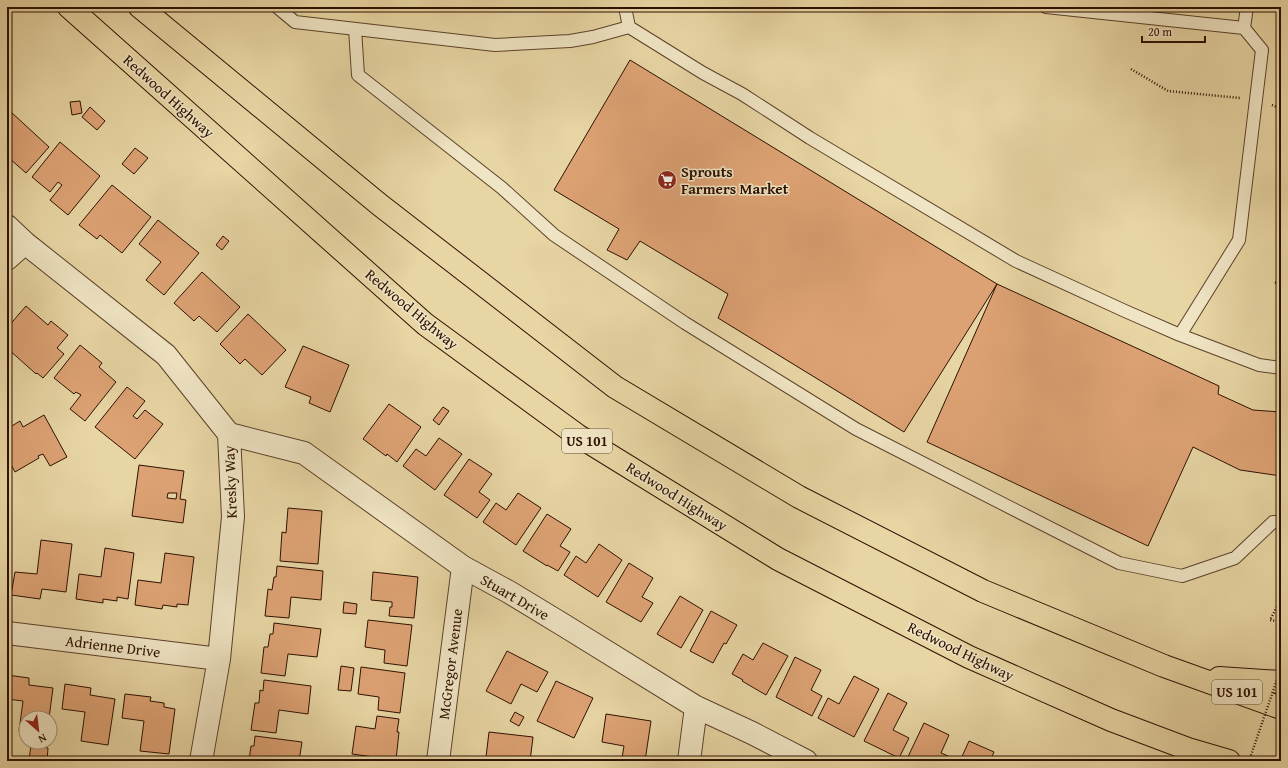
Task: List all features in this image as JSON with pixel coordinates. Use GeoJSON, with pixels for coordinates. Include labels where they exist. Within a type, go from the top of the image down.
{"type":"FeatureCollection","features":[{"type":"Feature","properties":{"kind":"highway","name":"Redwood Highway"},"geometry":{"type":"LineString","coordinates":[[69,7],[426,324],[577,435],[778,559],[969,657],[1111,720],[1229,761]]}},
{"type":"Feature","properties":{"kind":"highway","name":"US 101"},"geometry":{"type":"LineString","coordinates":[[140,7],[380,205],[615,387],[800,497],[983,592],[1164,666],[1281,708]]}},
{"type":"Feature","properties":{"kind":"highway"},"geometry":{"type":"LineString","coordinates":[[1194,676],[1281,682]]}},
{"type":"Feature","properties":{"kind":"street","name":"Kresky Way"},"geometry":{"type":"LineString","coordinates":[[7,226],[25,243],[166,355],[229,434],[233,517],[219,659],[200,761]]}},
{"type":"Feature","properties":{"kind":"street"},"geometry":{"type":"LineString","coordinates":[[7,259],[25,243]]}},
{"type":"Feature","properties":{"kind":"street","name":"Stuart Drive"},"geometry":{"type":"LineString","coordinates":[[229,434],[304,453],[463,567],[509,592],[696,707],[752,733],[806,761]]}},
{"type":"Feature","properties":{"kind":"street","name":"McGregor Avenue"},"geometry":{"type":"LineString","coordinates":[[438,761],[463,567]]}},
{"type":"Feature","properties":{"kind":"street","name":"Adrienne Drive"},"geometry":{"type":"LineString","coordinates":[[7,633],[219,659]]}},
{"type":"Feature","properties":{"kind":"street"},"geometry":{"type":"LineString","coordinates":[[689,761],[696,707]]}},
{"type":"Feature","properties":{"kind":"lane"},"geometry":{"type":"LineString","coordinates":[[277,7],[295,22],[495,45],[570,41],[593,37],[629,27]]}},
{"type":"Feature","properties":{"kind":"lane"},"geometry":{"type":"LineString","coordinates":[[625,7],[629,27],[703,73],[742,94],[810,138],[1016,260],[1180,335],[1259,365],[1281,368]]}},
{"type":"Feature","properties":{"kind":"lane"},"geometry":{"type":"LineString","coordinates":[[1046,7],[1244,28],[1262,50],[1239,240],[1180,335]]}},
{"type":"Feature","properties":{"kind":"lane"},"geometry":{"type":"LineString","coordinates":[[1244,28],[1247,7]]}},
{"type":"Feature","properties":{"kind":"lane"},"geometry":{"type":"LineString","coordinates":[[355,29],[358,75],[502,188],[554,235],[685,322],[856,429],[1119,564],[1182,576],[1235,558],[1273,522],[1281,522]]}},
{"type":"Feature","properties":{"kind":"path"},"geometry":{"type":"LineString","coordinates":[[1131,69],[1168,91],[1256,99],[1281,109]]}},
{"type":"Feature","properties":{"kind":"path"},"geometry":{"type":"LineString","coordinates":[[1281,599],[1270,620],[1281,622]]}},
{"type":"Feature","properties":{"kind":"path"},"geometry":{"type":"LineString","coordinates":[[1249,761],[1281,668]]}},
{"type":"Feature","properties":{"kind":"building"},"geometry":{"type":"Polygon","coordinates":[[[630,60],[997,284],[904,432],[718,318],[728,294],[640,241],[627,260],[607,250],[619,229],[554,190],[630,60]]]}},
{"type":"Feature","properties":{"kind":"building"},"geometry":{"type":"Polygon","coordinates":[[[80,101],[82,113],[72,115],[70,102],[80,101]]]}},
{"type":"Feature","properties":{"kind":"building"},"geometry":{"type":"Polygon","coordinates":[[[90,107],[105,121],[97,130],[82,117],[90,107]]]}},
{"type":"Feature","properties":{"kind":"building"},"geometry":{"type":"Polygon","coordinates":[[[11,112],[49,147],[26,173],[9,158],[7,160],[7,116],[11,112]]]}},
{"type":"Feature","properties":{"kind":"building"},"geometry":{"type":"Polygon","coordinates":[[[60,142],[100,176],[68,215],[50,200],[62,185],[58,182],[50,192],[32,177],[60,142]]]}},
{"type":"Feature","properties":{"kind":"building"},"geometry":{"type":"Polygon","coordinates":[[[135,148],[148,158],[134,174],[122,164],[135,148]]]}},
{"type":"Feature","properties":{"kind":"building"},"geometry":{"type":"Polygon","coordinates":[[[112,185],[151,217],[122,253],[100,235],[97,239],[79,225],[112,185]]]}},
{"type":"Feature","properties":{"kind":"building"},"geometry":{"type":"Polygon","coordinates":[[[158,220],[199,253],[164,295],[146,280],[161,262],[139,244],[158,220]]]}},
{"type":"Feature","properties":{"kind":"building"},"geometry":{"type":"Polygon","coordinates":[[[223,236],[229,241],[222,250],[216,245],[223,236]]]}},
{"type":"Feature","properties":{"kind":"building"},"geometry":{"type":"Polygon","coordinates":[[[202,272],[240,307],[217,332],[199,316],[194,321],[174,303],[202,272]]]}},
{"type":"Feature","properties":{"kind":"building"},"geometry":{"type":"Polygon","coordinates":[[[1281,274],[1281,287],[1275,283],[1281,274]]]}},
{"type":"Feature","properties":{"kind":"building"},"geometry":{"type":"Polygon","coordinates":[[[997,284],[1219,386],[1218,394],[1253,410],[1281,412],[1281,476],[1240,470],[1193,447],[1148,546],[927,442],[997,284]]]}},
{"type":"Feature","properties":{"kind":"building"},"geometry":{"type":"Polygon","coordinates":[[[26,306],[48,325],[51,321],[68,335],[57,348],[64,354],[43,378],[37,373],[36,374],[7,348],[7,328],[26,306]]]}},
{"type":"Feature","properties":{"kind":"building"},"geometry":{"type":"Polygon","coordinates":[[[248,314],[286,350],[262,375],[245,359],[240,364],[220,344],[248,314]]]}},
{"type":"Feature","properties":{"kind":"building"},"geometry":{"type":"Polygon","coordinates":[[[80,345],[102,363],[99,367],[116,382],[85,421],[70,409],[81,395],[76,392],[74,394],[54,378],[80,345]]]}},
{"type":"Feature","properties":{"kind":"building"},"geometry":{"type":"Polygon","coordinates":[[[303,346],[349,365],[330,412],[309,403],[311,397],[285,387],[303,346]]]}},
{"type":"Feature","properties":{"kind":"building"},"geometry":{"type":"Polygon","coordinates":[[[127,387],[145,401],[133,416],[137,419],[145,410],[163,424],[135,459],[95,427],[127,387]]]}},
{"type":"Feature","properties":{"kind":"building"},"geometry":{"type":"Polygon","coordinates":[[[389,404],[421,427],[397,462],[363,439],[389,404]]]}},
{"type":"Feature","properties":{"kind":"building"},"geometry":{"type":"Polygon","coordinates":[[[443,407],[449,411],[439,425],[433,420],[443,407]]]}},
{"type":"Feature","properties":{"kind":"building"},"geometry":{"type":"Polygon","coordinates":[[[44,415],[67,457],[50,466],[43,454],[38,456],[39,458],[15,472],[7,457],[7,429],[20,421],[23,427],[44,415]]]}},
{"type":"Feature","properties":{"kind":"building"},"geometry":{"type":"Polygon","coordinates":[[[439,438],[462,454],[435,490],[403,466],[416,449],[426,456],[439,438]]]}},
{"type":"Feature","properties":{"kind":"building"},"geometry":{"type":"Polygon","coordinates":[[[469,459],[492,474],[479,492],[490,500],[477,518],[444,495],[469,459]]]}},
{"type":"Feature","properties":{"kind":"building"},"geometry":{"type":"Polygon","coordinates":[[[139,465],[184,471],[180,499],[186,500],[183,523],[132,516],[139,465]],[[168,493],[167,498],[176,499],[177,493],[168,493]]]}},
{"type":"Feature","properties":{"kind":"building"},"geometry":{"type":"Polygon","coordinates":[[[518,493],[541,508],[516,545],[483,522],[496,503],[506,510],[518,493]]]}},
{"type":"Feature","properties":{"kind":"building"},"geometry":{"type":"Polygon","coordinates":[[[288,508],[322,511],[318,564],[280,561],[282,532],[286,533],[288,508]]]}},
{"type":"Feature","properties":{"kind":"building"},"geometry":{"type":"Polygon","coordinates":[[[547,514],[571,529],[560,546],[570,552],[558,571],[523,551],[547,514]]]}},
{"type":"Feature","properties":{"kind":"building"},"geometry":{"type":"Polygon","coordinates":[[[7,534],[11,534],[7,566],[7,534]]]}},
{"type":"Feature","properties":{"kind":"building"},"geometry":{"type":"Polygon","coordinates":[[[41,540],[72,544],[66,592],[42,589],[40,599],[11,595],[15,572],[37,574],[41,540]]]}},
{"type":"Feature","properties":{"kind":"building"},"geometry":{"type":"Polygon","coordinates":[[[599,544],[622,560],[598,597],[564,575],[576,556],[586,563],[599,544]]]}},
{"type":"Feature","properties":{"kind":"building"},"geometry":{"type":"Polygon","coordinates":[[[105,548],[134,553],[128,599],[117,597],[117,601],[103,599],[103,603],[76,599],[79,574],[101,577],[105,548]]]}},
{"type":"Feature","properties":{"kind":"building"},"geometry":{"type":"Polygon","coordinates":[[[165,553],[194,557],[188,605],[177,604],[177,607],[163,605],[162,609],[135,605],[138,580],[161,583],[165,553]]]}},
{"type":"Feature","properties":{"kind":"building"},"geometry":{"type":"Polygon","coordinates":[[[629,563],[653,578],[642,597],[653,603],[641,622],[606,602],[629,563]]]}},
{"type":"Feature","properties":{"kind":"building"},"geometry":{"type":"Polygon","coordinates":[[[277,566],[323,571],[321,600],[291,597],[289,618],[265,616],[268,589],[272,590],[274,577],[276,577],[277,566]]]}},
{"type":"Feature","properties":{"kind":"building"},"geometry":{"type":"Polygon","coordinates":[[[373,572],[418,577],[414,618],[389,616],[392,602],[371,600],[373,572]]]}},
{"type":"Feature","properties":{"kind":"building"},"geometry":{"type":"Polygon","coordinates":[[[680,596],[703,610],[681,648],[657,634],[680,596]]]}},
{"type":"Feature","properties":{"kind":"building"},"geometry":{"type":"Polygon","coordinates":[[[344,602],[357,604],[356,614],[343,613],[344,602]]]}},
{"type":"Feature","properties":{"kind":"building"},"geometry":{"type":"Polygon","coordinates":[[[711,611],[737,625],[726,644],[724,643],[713,663],[690,651],[711,611]]]}},
{"type":"Feature","properties":{"kind":"building"},"geometry":{"type":"Polygon","coordinates":[[[368,620],[412,625],[407,666],[384,663],[385,650],[365,647],[368,620]]]}},
{"type":"Feature","properties":{"kind":"building"},"geometry":{"type":"Polygon","coordinates":[[[274,623],[321,629],[317,657],[288,654],[285,676],[261,673],[264,647],[268,647],[270,634],[273,634],[274,623]]]}},
{"type":"Feature","properties":{"kind":"building"},"geometry":{"type":"Polygon","coordinates":[[[763,643],[788,656],[766,695],[732,674],[743,654],[753,660],[763,643]]]}},
{"type":"Feature","properties":{"kind":"building"},"geometry":{"type":"Polygon","coordinates":[[[507,651],[548,672],[537,692],[521,684],[511,704],[486,691],[507,651]]]}},
{"type":"Feature","properties":{"kind":"building"},"geometry":{"type":"Polygon","coordinates":[[[795,657],[821,670],[811,690],[822,696],[812,716],[776,697],[795,657]]]}},
{"type":"Feature","properties":{"kind":"building"},"geometry":{"type":"Polygon","coordinates":[[[341,666],[354,668],[351,691],[338,690],[341,666]]]}},
{"type":"Feature","properties":{"kind":"building"},"geometry":{"type":"Polygon","coordinates":[[[361,667],[405,673],[400,713],[378,710],[379,697],[358,694],[361,667]]]}},
{"type":"Feature","properties":{"kind":"building"},"geometry":{"type":"Polygon","coordinates":[[[7,675],[29,678],[29,685],[53,688],[50,710],[22,710],[23,701],[7,699],[7,675]]]}},
{"type":"Feature","properties":{"kind":"building"},"geometry":{"type":"Polygon","coordinates":[[[854,676],[879,689],[854,737],[818,718],[828,698],[839,704],[854,676]]]}},
{"type":"Feature","properties":{"kind":"building"},"geometry":{"type":"Polygon","coordinates":[[[264,680],[311,686],[308,714],[279,710],[276,733],[251,730],[255,703],[259,703],[260,690],[263,691],[264,680]]]}},
{"type":"Feature","properties":{"kind":"building"},"geometry":{"type":"Polygon","coordinates":[[[556,681],[593,698],[574,738],[537,721],[556,681]]]}},
{"type":"Feature","properties":{"kind":"building"},"geometry":{"type":"Polygon","coordinates":[[[65,684],[91,688],[90,695],[115,699],[108,745],[81,741],[85,712],[62,709],[65,684]]]}},
{"type":"Feature","properties":{"kind":"building"},"geometry":{"type":"Polygon","coordinates":[[[888,693],[907,703],[893,730],[909,738],[899,758],[864,741],[888,693]]]}},
{"type":"Feature","properties":{"kind":"building"},"geometry":{"type":"Polygon","coordinates":[[[125,694],[151,697],[150,701],[164,703],[164,707],[175,709],[169,754],[140,751],[144,721],[122,718],[125,694]]]}},
{"type":"Feature","properties":{"kind":"building"},"geometry":{"type":"Polygon","coordinates":[[[515,712],[524,717],[519,726],[510,721],[515,712]]]}},
{"type":"Feature","properties":{"kind":"building"},"geometry":{"type":"Polygon","coordinates":[[[606,714],[651,721],[645,761],[622,758],[624,746],[602,742],[606,714]]]}},
{"type":"Feature","properties":{"kind":"building"},"geometry":{"type":"Polygon","coordinates":[[[377,716],[399,719],[396,760],[352,754],[356,726],[375,729],[377,716]]]}},
{"type":"Feature","properties":{"kind":"building"},"geometry":{"type":"Polygon","coordinates":[[[924,723],[949,735],[941,753],[953,758],[951,761],[906,761],[924,723]]]}},
{"type":"Feature","properties":{"kind":"building"},"geometry":{"type":"Polygon","coordinates":[[[489,732],[533,737],[530,761],[486,757],[489,732]]]}},
{"type":"Feature","properties":{"kind":"building"},"geometry":{"type":"Polygon","coordinates":[[[255,736],[302,742],[299,761],[245,761],[249,760],[251,746],[254,746],[255,736]]]}},
{"type":"Feature","properties":{"kind":"building"},"geometry":{"type":"Polygon","coordinates":[[[969,741],[994,752],[990,761],[960,761],[969,741]]]}},
{"type":"Feature","properties":{"kind":"building"},"geometry":{"type":"Polygon","coordinates":[[[30,750],[48,750],[47,761],[29,760],[30,750]]]}},
{"type":"Feature","properties":{"kind":"building"},"geometry":{"type":"Polygon","coordinates":[[[304,758],[312,759],[312,761],[303,761],[304,758]]]}},
{"type":"Feature","properties":{"kind":"place","name":"Sprouts Farmers Market"},"geometry":{"type":"Point","coordinates":[667,180]}}]}
